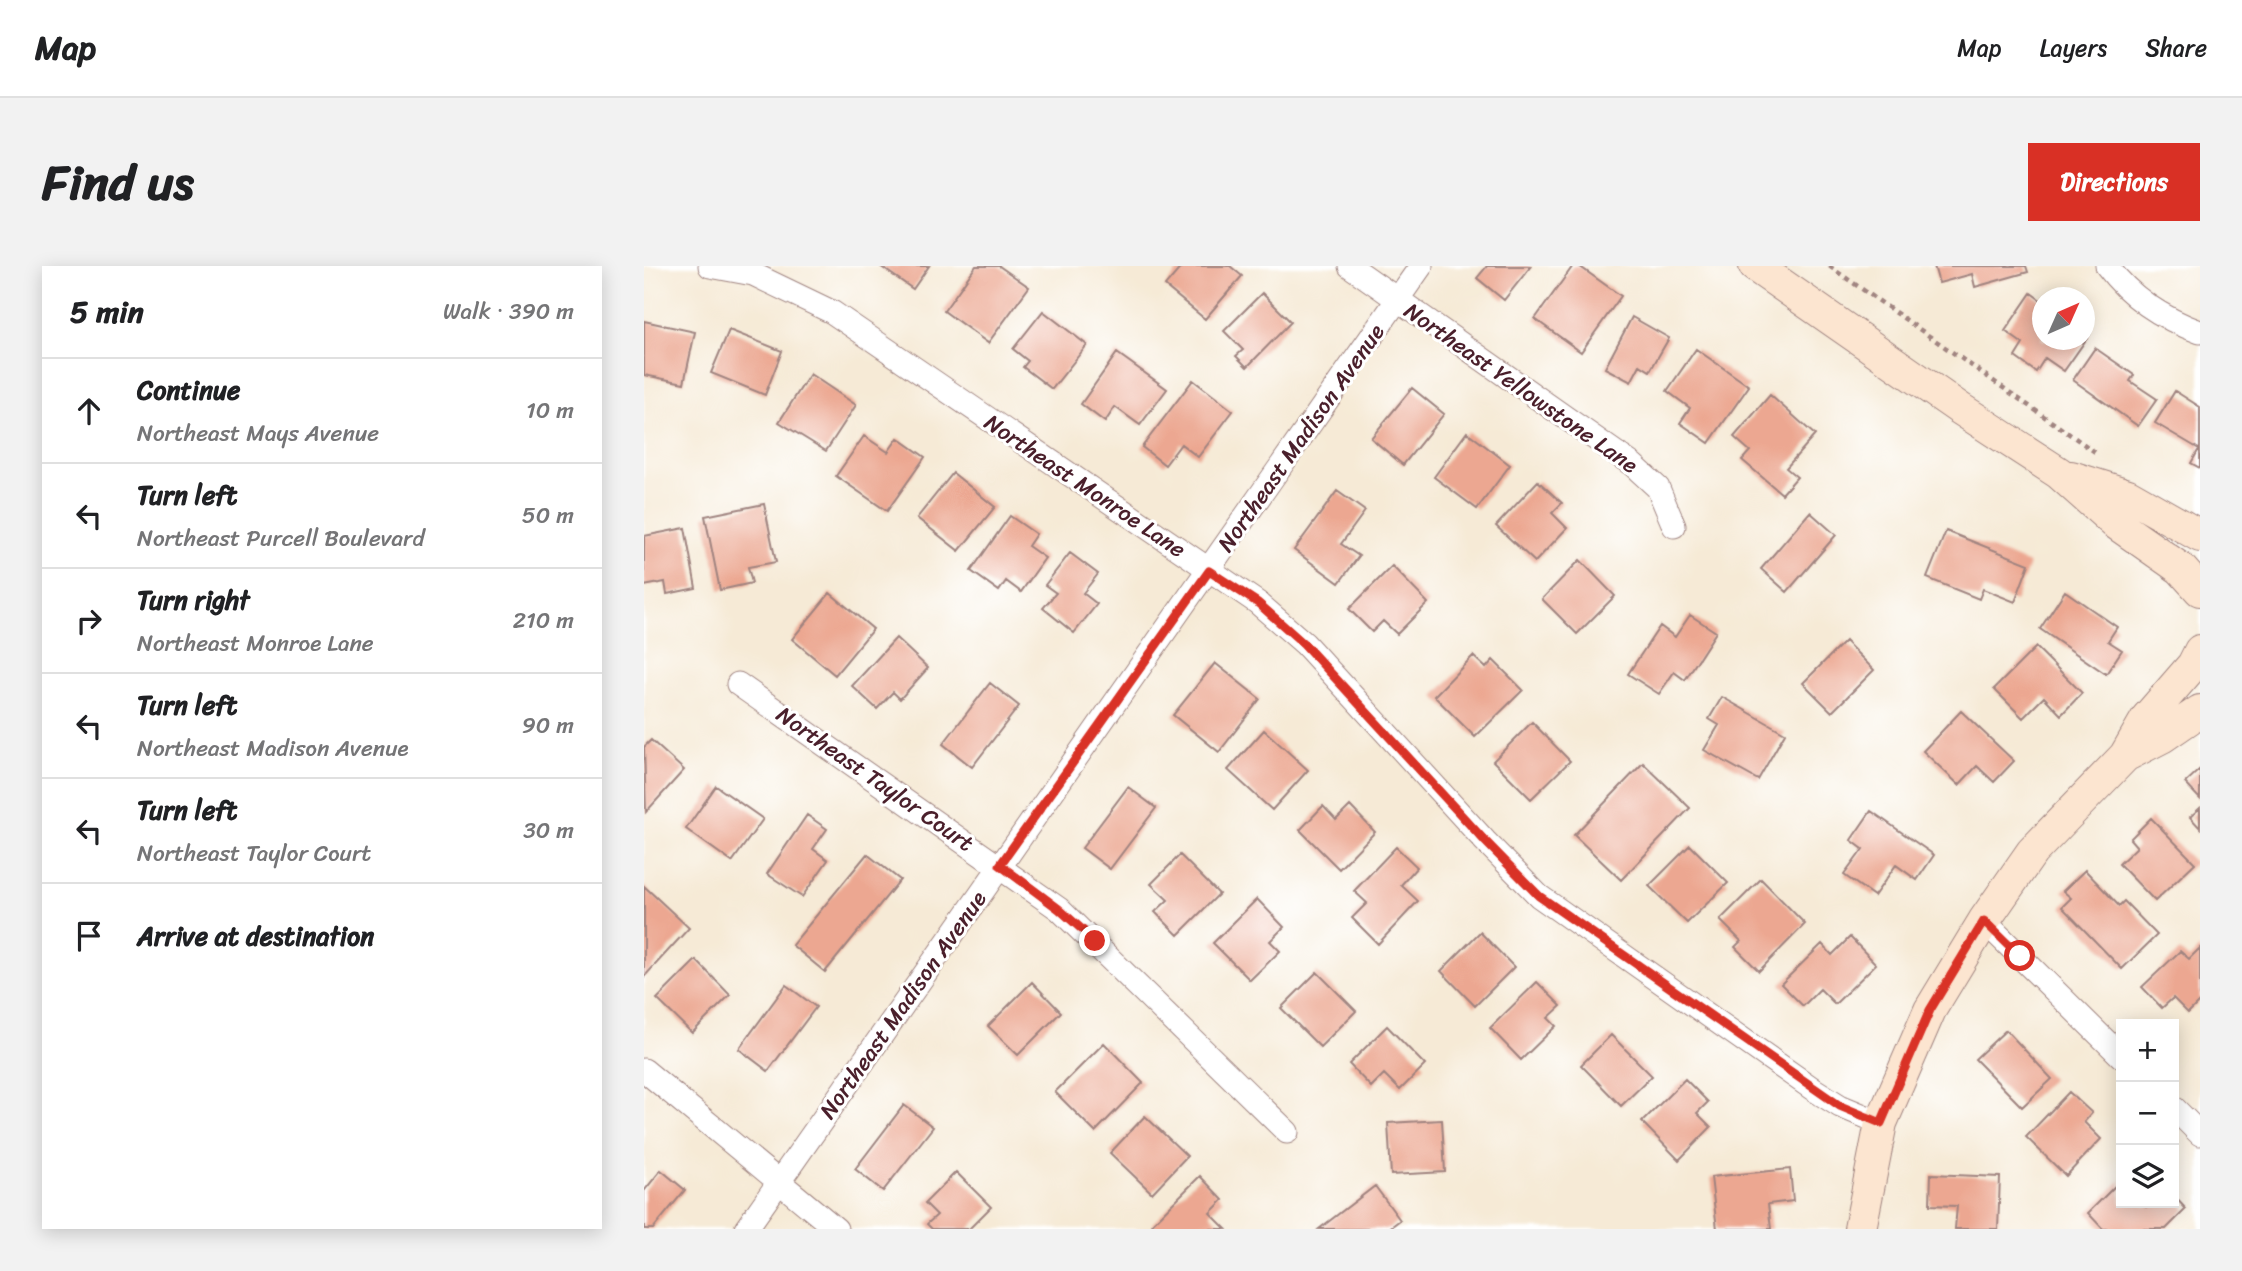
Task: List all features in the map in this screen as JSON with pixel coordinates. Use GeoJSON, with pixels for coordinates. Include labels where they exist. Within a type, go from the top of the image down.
{"type":"FeatureCollection","features":[{"type":"Feature","properties":{"kind":"street","name":"Northeast Monroe Lane"},"geometry":{"type":"LineString","coordinates":[[710,266],[753,274],[832,312],[1258,603],[1304,644],[1539,896],[1813,1089],[1840,1106],[1881,1123]]}},
{"type":"Feature","properties":{"kind":"street","name":"Northeast Yellowstone Lane"},"geometry":{"type":"LineString","coordinates":[[1350,266],[1633,465],[1658,488],[1674,526]]}},
{"type":"Feature","properties":{"kind":"street","name":"Northeast Madison Avenue"},"geometry":{"type":"LineString","coordinates":[[746,1229],[1421,266]]}},
{"type":"Feature","properties":{"kind":"street"},"geometry":{"type":"LineString","coordinates":[[1755,266],[1959,408],[2059,473],[2114,522],[2181,569],[2200,590]]}},
{"type":"Feature","properties":{"kind":"street"},"geometry":{"type":"LineString","coordinates":[[2107,266],[2118,280],[2146,304],[2178,324],[2200,332]]}},
{"type":"Feature","properties":{"kind":"street"},"geometry":{"type":"LineString","coordinates":[[2059,473],[2128,495],[2200,536]]}},
{"type":"Feature","properties":{"kind":"street"},"geometry":{"type":"LineString","coordinates":[[1860,1229],[1881,1123],[1930,1010],[1984,921],[2032,852],[2125,756],[2147,718],[2193,665],[2200,652]]}},
{"type":"Feature","properties":{"kind":"street","name":"Northeast Taylor Court"},"geometry":{"type":"LineString","coordinates":[[738,684],[1000,865],[1059,909],[1095,941],[1287,1132]]}},
{"type":"Feature","properties":{"kind":"street"},"geometry":{"type":"LineString","coordinates":[[2125,756],[2162,737],[2200,710]]}},
{"type":"Feature","properties":{"kind":"street"},"geometry":{"type":"LineString","coordinates":[[1984,921],[2116,1051]]}},
{"type":"Feature","properties":{"kind":"street"},"geometry":{"type":"LineString","coordinates":[[644,1070],[836,1229]]}},
{"type":"Feature","properties":{"kind":"street"},"geometry":{"type":"LineString","coordinates":[[2179,1113],[2200,1134]]}},
{"type":"Feature","properties":{"kind":"path"},"geometry":{"type":"LineString","coordinates":[[1829,266],[2105,458]]}},
{"type":"Feature","properties":{"kind":"building"},"geometry":{"type":"Polygon","coordinates":[[[880,266],[929,266],[913,289],[880,266]]]}},
{"type":"Feature","properties":{"kind":"building"},"geometry":{"type":"Polygon","coordinates":[[[976,266],[999,266],[1029,287],[988,343],[944,311],[976,266]]]}},
{"type":"Feature","properties":{"kind":"building"},"geometry":{"type":"Polygon","coordinates":[[[1182,266],[1230,266],[1242,276],[1205,319],[1165,286],[1182,266]]]}},
{"type":"Feature","properties":{"kind":"building"},"geometry":{"type":"Polygon","coordinates":[[[1487,266],[1531,266],[1504,300],[1477,278],[1487,266]]]}},
{"type":"Feature","properties":{"kind":"building"},"geometry":{"type":"Polygon","coordinates":[[[1573,266],[1579,266],[1621,296],[1581,352],[1535,319],[1573,266]]]}},
{"type":"Feature","properties":{"kind":"building"},"geometry":{"type":"Polygon","coordinates":[[[1934,266],[2026,266],[2028,272],[1975,287],[1972,274],[1939,283],[1934,266]]]}},
{"type":"Feature","properties":{"kind":"building"},"geometry":{"type":"Polygon","coordinates":[[[1262,293],[1291,322],[1247,367],[1236,356],[1243,350],[1224,331],[1262,293]]]}},
{"type":"Feature","properties":{"kind":"building"},"geometry":{"type":"Polygon","coordinates":[[[2031,293],[2032,350],[2079,350],[2064,371],[2045,358],[2036,372],[2015,357],[2023,344],[2005,331],[2031,293]]]}},
{"type":"Feature","properties":{"kind":"building"},"geometry":{"type":"Polygon","coordinates":[[[1043,311],[1087,345],[1052,389],[1023,367],[1028,361],[1013,349],[1043,311]]]}},
{"type":"Feature","properties":{"kind":"building"},"geometry":{"type":"Polygon","coordinates":[[[1632,317],[1669,338],[1650,371],[1640,365],[1631,382],[1605,368],[1632,317]]]}},
{"type":"Feature","properties":{"kind":"building"},"geometry":{"type":"Polygon","coordinates":[[[644,321],[695,332],[684,383],[644,375],[644,321]]]}},
{"type":"Feature","properties":{"kind":"building"},"geometry":{"type":"Polygon","coordinates":[[[729,330],[782,351],[765,395],[711,373],[729,330]]]}},
{"type":"Feature","properties":{"kind":"building"},"geometry":{"type":"Polygon","coordinates":[[[2095,348],[2134,375],[2130,381],[2157,399],[2138,426],[2073,380],[2095,348]]]}},
{"type":"Feature","properties":{"kind":"building"},"geometry":{"type":"Polygon","coordinates":[[[1696,349],[1749,386],[1709,443],[1680,423],[1690,408],[1667,391],[1696,349]]]}},
{"type":"Feature","properties":{"kind":"building"},"geometry":{"type":"Polygon","coordinates":[[[1117,353],[1167,389],[1140,425],[1115,407],[1105,422],[1081,404],[1117,353]]]}},
{"type":"Feature","properties":{"kind":"building"},"geometry":{"type":"Polygon","coordinates":[[[810,374],[856,405],[826,451],[779,422],[810,374]]]}},
{"type":"Feature","properties":{"kind":"building"},"geometry":{"type":"Polygon","coordinates":[[[1193,380],[1233,411],[1198,457],[1181,444],[1165,465],[1142,447],[1193,380]]]}},
{"type":"Feature","properties":{"kind":"building"},"geometry":{"type":"Polygon","coordinates":[[[1412,388],[1444,414],[1403,465],[1371,438],[1412,388]]]}},
{"type":"Feature","properties":{"kind":"building"},"geometry":{"type":"Polygon","coordinates":[[[2175,391],[2200,407],[2200,468],[2191,463],[2199,449],[2155,423],[2175,391]]]}},
{"type":"Feature","properties":{"kind":"building"},"geometry":{"type":"Polygon","coordinates":[[[1770,395],[1815,435],[1786,468],[1797,477],[1782,494],[1742,460],[1750,451],[1734,437],[1770,395]]]}},
{"type":"Feature","properties":{"kind":"building"},"geometry":{"type":"Polygon","coordinates":[[[1467,432],[1510,465],[1477,509],[1434,477],[1467,432]]]}},
{"type":"Feature","properties":{"kind":"building"},"geometry":{"type":"Polygon","coordinates":[[[864,436],[888,452],[898,438],[925,457],[887,511],[836,476],[864,436]]]}},
{"type":"Feature","properties":{"kind":"building"},"geometry":{"type":"Polygon","coordinates":[[[953,473],[995,507],[959,551],[917,518],[953,473]]]}},
{"type":"Feature","properties":{"kind":"building"},"geometry":{"type":"Polygon","coordinates":[[[1538,481],[1562,503],[1552,513],[1567,528],[1535,562],[1496,526],[1538,481]]]}},
{"type":"Feature","properties":{"kind":"building"},"geometry":{"type":"Polygon","coordinates":[[[1337,491],[1365,511],[1341,544],[1359,556],[1339,583],[1294,550],[1337,491]]]}},
{"type":"Feature","properties":{"kind":"building"},"geometry":{"type":"Polygon","coordinates":[[[764,504],[776,562],[748,567],[752,583],[720,590],[705,516],[764,504]]]}},
{"type":"Feature","properties":{"kind":"building"},"geometry":{"type":"Polygon","coordinates":[[[1810,512],[1836,535],[1787,592],[1761,569],[1810,512]]]}},
{"type":"Feature","properties":{"kind":"building"},"geometry":{"type":"Polygon","coordinates":[[[1010,516],[1036,534],[1028,546],[1045,558],[1021,592],[1006,581],[999,591],[971,571],[1010,516]]]}},
{"type":"Feature","properties":{"kind":"building"},"geometry":{"type":"Polygon","coordinates":[[[685,528],[696,588],[667,594],[665,582],[644,586],[644,536],[685,528]]]}},
{"type":"Feature","properties":{"kind":"building"},"geometry":{"type":"Polygon","coordinates":[[[1946,531],[2029,564],[2015,602],[1983,589],[1979,599],[1927,578],[1946,531]]]}},
{"type":"Feature","properties":{"kind":"building"},"geometry":{"type":"Polygon","coordinates":[[[1070,553],[1098,574],[1083,593],[1097,604],[1074,633],[1043,608],[1056,593],[1045,585],[1070,553]]]}},
{"type":"Feature","properties":{"kind":"building"},"geometry":{"type":"Polygon","coordinates":[[[1580,560],[1615,596],[1577,634],[1542,599],[1580,560]]]}},
{"type":"Feature","properties":{"kind":"building"},"geometry":{"type":"Polygon","coordinates":[[[1392,566],[1428,603],[1397,634],[1383,621],[1372,632],[1349,609],[1392,566]]]}},
{"type":"Feature","properties":{"kind":"building"},"geometry":{"type":"Polygon","coordinates":[[[2065,591],[2117,627],[2108,641],[2122,650],[2106,674],[2040,629],[2065,591]]]}},
{"type":"Feature","properties":{"kind":"building"},"geometry":{"type":"Polygon","coordinates":[[[830,593],[873,629],[835,675],[792,639],[830,593]]]}},
{"type":"Feature","properties":{"kind":"building"},"geometry":{"type":"Polygon","coordinates":[[[1690,615],[1716,632],[1685,680],[1674,672],[1659,694],[1628,674],[1660,626],[1675,637],[1690,615]]]}},
{"type":"Feature","properties":{"kind":"building"},"geometry":{"type":"Polygon","coordinates":[[[896,638],[928,668],[900,699],[893,692],[877,709],[852,686],[896,638]]]}},
{"type":"Feature","properties":{"kind":"building"},"geometry":{"type":"Polygon","coordinates":[[[1845,641],[1874,670],[1832,712],[1803,683],[1845,641]]]}},
{"type":"Feature","properties":{"kind":"building"},"geometry":{"type":"Polygon","coordinates":[[[2036,647],[2082,693],[2061,715],[2044,697],[2023,718],[1994,689],[2036,647]]]}},
{"type":"Feature","properties":{"kind":"building"},"geometry":{"type":"Polygon","coordinates":[[[1473,656],[1486,668],[1493,660],[1523,690],[1475,737],[1434,696],[1473,656]]]}},
{"type":"Feature","properties":{"kind":"building"},"geometry":{"type":"Polygon","coordinates":[[[1215,663],[1260,699],[1219,752],[1173,715],[1215,663]]]}},
{"type":"Feature","properties":{"kind":"building"},"geometry":{"type":"Polygon","coordinates":[[[990,683],[1019,706],[972,767],[943,744],[990,683]]]}},
{"type":"Feature","properties":{"kind":"building"},"geometry":{"type":"Polygon","coordinates":[[[1722,697],[1785,733],[1758,780],[1704,750],[1719,725],[1709,719],[1722,697]]]}},
{"type":"Feature","properties":{"kind":"building"},"geometry":{"type":"Polygon","coordinates":[[[1961,711],[2014,761],[1994,782],[1977,766],[1959,785],[1923,751],[1961,711]]]}},
{"type":"Feature","properties":{"kind":"building"},"geometry":{"type":"Polygon","coordinates":[[[1532,722],[1570,761],[1531,799],[1493,761],[1532,722]]]}},
{"type":"Feature","properties":{"kind":"building"},"geometry":{"type":"Polygon","coordinates":[[[1264,730],[1308,770],[1272,810],[1228,770],[1264,730]]]}},
{"type":"Feature","properties":{"kind":"building"},"geometry":{"type":"Polygon","coordinates":[[[651,740],[684,770],[646,812],[644,747],[651,740]]]}},
{"type":"Feature","properties":{"kind":"building"},"geometry":{"type":"Polygon","coordinates":[[[1643,763],[1690,808],[1621,880],[1574,835],[1643,763]]]}},
{"type":"Feature","properties":{"kind":"building"},"geometry":{"type":"Polygon","coordinates":[[[2200,769],[2200,799],[2185,783],[2200,769]]]}},
{"type":"Feature","properties":{"kind":"building"},"geometry":{"type":"Polygon","coordinates":[[[716,786],[763,819],[732,862],[686,829],[716,786]]]}},
{"type":"Feature","properties":{"kind":"building"},"geometry":{"type":"Polygon","coordinates":[[[1128,787],[1156,808],[1110,869],[1082,848],[1128,787]]]}},
{"type":"Feature","properties":{"kind":"building"},"geometry":{"type":"Polygon","coordinates":[[[1323,806],[1336,820],[1350,806],[1375,832],[1339,869],[1300,830],[1323,806]]]}},
{"type":"Feature","properties":{"kind":"building"},"geometry":{"type":"Polygon","coordinates":[[[2200,808],[2200,828],[2190,817],[2200,808]]]}},
{"type":"Feature","properties":{"kind":"building"},"geometry":{"type":"Polygon","coordinates":[[[1871,811],[1934,855],[1917,880],[1896,865],[1874,896],[1844,875],[1863,849],[1851,840],[1871,811]]]}},
{"type":"Feature","properties":{"kind":"building"},"geometry":{"type":"Polygon","coordinates":[[[807,815],[827,829],[813,849],[828,860],[802,897],[767,874],[807,815]]]}},
{"type":"Feature","properties":{"kind":"building"},"geometry":{"type":"Polygon","coordinates":[[[2151,818],[2195,863],[2155,901],[2119,864],[2137,847],[2130,839],[2151,818]]]}},
{"type":"Feature","properties":{"kind":"building"},"geometry":{"type":"Polygon","coordinates":[[[1690,845],[1728,883],[1687,923],[1649,886],[1690,845]]]}},
{"type":"Feature","properties":{"kind":"building"},"geometry":{"type":"Polygon","coordinates":[[[1396,847],[1417,867],[1401,885],[1418,901],[1378,944],[1352,918],[1367,903],[1354,891],[1396,847]]]}},
{"type":"Feature","properties":{"kind":"building"},"geometry":{"type":"Polygon","coordinates":[[[867,854],[900,880],[825,972],[792,945],[867,854]]]}},
{"type":"Feature","properties":{"kind":"building"},"geometry":{"type":"Polygon","coordinates":[[[1180,855],[1219,894],[1178,935],[1155,912],[1168,900],[1151,884],[1180,855]]]}},
{"type":"Feature","properties":{"kind":"building"},"geometry":{"type":"Polygon","coordinates":[[[2085,870],[2119,906],[2124,901],[2157,935],[2122,969],[2062,907],[2071,898],[2063,891],[2085,870]]]}},
{"type":"Feature","properties":{"kind":"building"},"geometry":{"type":"Polygon","coordinates":[[[1761,879],[1805,924],[1759,971],[1735,947],[1741,941],[1720,920],[1761,879]]]}},
{"type":"Feature","properties":{"kind":"building"},"geometry":{"type":"Polygon","coordinates":[[[644,886],[689,928],[644,977],[644,886]]]}},
{"type":"Feature","properties":{"kind":"building"},"geometry":{"type":"Polygon","coordinates":[[[1257,899],[1284,927],[1270,941],[1280,951],[1250,980],[1213,943],[1257,899]]]}},
{"type":"Feature","properties":{"kind":"building"},"geometry":{"type":"Polygon","coordinates":[[[1480,932],[1514,967],[1475,1006],[1441,971],[1480,932]]]}},
{"type":"Feature","properties":{"kind":"building"},"geometry":{"type":"Polygon","coordinates":[[[1850,937],[1876,964],[1835,1004],[1820,989],[1803,1006],[1781,984],[1822,944],[1832,955],[1850,937]]]}},
{"type":"Feature","properties":{"kind":"building"},"geometry":{"type":"Polygon","coordinates":[[[2200,948],[2200,1001],[2188,1013],[2173,998],[2162,1008],[2142,987],[2180,951],[2189,959],[2200,948]]]}},
{"type":"Feature","properties":{"kind":"building"},"geometry":{"type":"Polygon","coordinates":[[[696,960],[730,995],[692,1033],[657,999],[696,960]]]}},
{"type":"Feature","properties":{"kind":"building"},"geometry":{"type":"Polygon","coordinates":[[[1317,972],[1356,1011],[1320,1047],[1281,1008],[1317,972]]]}},
{"type":"Feature","properties":{"kind":"building"},"geometry":{"type":"Polygon","coordinates":[[[1032,982],[1061,1012],[1018,1055],[988,1026],[1032,982]]]}},
{"type":"Feature","properties":{"kind":"building"},"geometry":{"type":"Polygon","coordinates":[[[1537,982],[1561,1006],[1548,1018],[1556,1026],[1521,1060],[1490,1028],[1537,982]]]}},
{"type":"Feature","properties":{"kind":"building"},"geometry":{"type":"Polygon","coordinates":[[[786,985],[816,1007],[768,1071],[739,1049],[786,985]]]}},
{"type":"Feature","properties":{"kind":"building"},"geometry":{"type":"Polygon","coordinates":[[[1387,1026],[1425,1065],[1400,1090],[1384,1074],[1371,1087],[1349,1064],[1387,1026]]]}},
{"type":"Feature","properties":{"kind":"building"},"geometry":{"type":"Polygon","coordinates":[[[2006,1030],[2052,1079],[2022,1107],[1975,1059],[2006,1030]]]}},
{"type":"Feature","properties":{"kind":"building"},"geometry":{"type":"Polygon","coordinates":[[[1611,1035],[1652,1076],[1621,1106],[1581,1065],[1611,1035]]]}},
{"type":"Feature","properties":{"kind":"building"},"geometry":{"type":"Polygon","coordinates":[[[1104,1043],[1143,1083],[1095,1132],[1055,1092],[1104,1043]]]}},
{"type":"Feature","properties":{"kind":"building"},"geometry":{"type":"Polygon","coordinates":[[[1685,1079],[1708,1102],[1697,1113],[1711,1127],[1679,1160],[1642,1122],[1685,1079]]]}},
{"type":"Feature","properties":{"kind":"building"},"geometry":{"type":"Polygon","coordinates":[[[2069,1092],[2092,1113],[2084,1122],[2101,1139],[2066,1176],[2026,1137],[2069,1092]]]}},
{"type":"Feature","properties":{"kind":"building"},"geometry":{"type":"Polygon","coordinates":[[[904,1105],[933,1127],[883,1191],[855,1169],[904,1105]]]}},
{"type":"Feature","properties":{"kind":"building"},"geometry":{"type":"Polygon","coordinates":[[[1145,1116],[1187,1156],[1152,1193],[1110,1153],[1145,1116]]]}},
{"type":"Feature","properties":{"kind":"building"},"geometry":{"type":"Polygon","coordinates":[[[1442,1120],[1445,1172],[1391,1175],[1388,1123],[1442,1120]]]}},
{"type":"Feature","properties":{"kind":"building"},"geometry":{"type":"Polygon","coordinates":[[[1790,1169],[1793,1201],[1768,1204],[1771,1229],[1717,1229],[1711,1177],[1790,1169]]]}},
{"type":"Feature","properties":{"kind":"building"},"geometry":{"type":"Polygon","coordinates":[[[661,1170],[685,1190],[653,1229],[644,1229],[644,1191],[661,1170]]]}},
{"type":"Feature","properties":{"kind":"building"},"geometry":{"type":"Polygon","coordinates":[[[956,1172],[991,1207],[969,1229],[932,1229],[927,1224],[937,1215],[925,1203],[956,1172]]]}},
{"type":"Feature","properties":{"kind":"building"},"geometry":{"type":"Polygon","coordinates":[[[1931,1174],[2000,1177],[1998,1229],[1955,1229],[1957,1206],[1930,1205],[1931,1174]]]}},
{"type":"Feature","properties":{"kind":"building"},"geometry":{"type":"Polygon","coordinates":[[[1200,1176],[1223,1200],[1210,1213],[1226,1229],[1157,1229],[1152,1224],[1200,1176]]]}},
{"type":"Feature","properties":{"kind":"building"},"geometry":{"type":"Polygon","coordinates":[[[2116,1185],[2116,1208],[2179,1208],[2179,1201],[2186,1209],[2166,1229],[2103,1229],[2088,1213],[2116,1185]]]}},
{"type":"Feature","properties":{"kind":"building"},"geometry":{"type":"Polygon","coordinates":[[[1375,1186],[1400,1220],[1388,1229],[1319,1229],[1375,1186]]]}},
{"type":"Feature","properties":{"kind":"route"},"geometry":{"type":"LineString","coordinates":[[1095,941],[1059,909],[1000,865],[1209,571],[1258,603],[1304,644],[1539,896],[1840,1106],[1881,1123],[1930,1010],[1984,921],[2020,956]]}}]}
